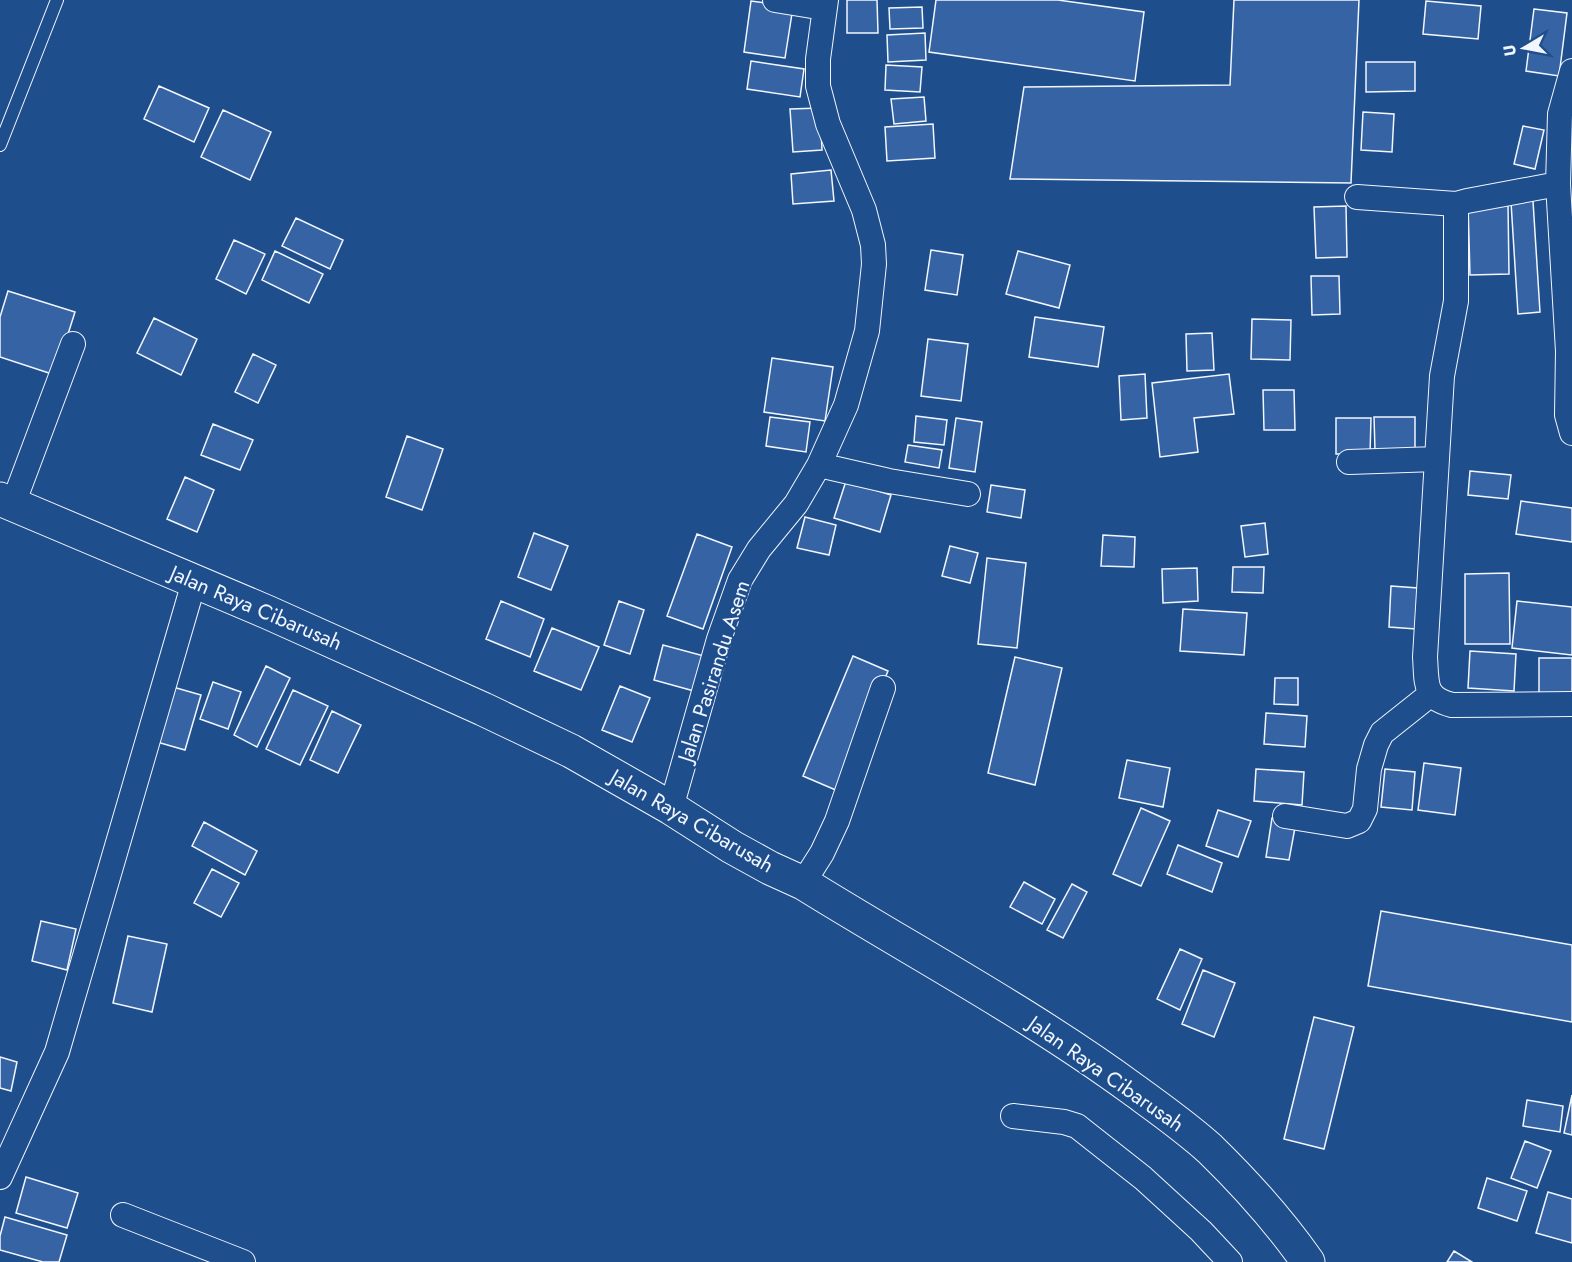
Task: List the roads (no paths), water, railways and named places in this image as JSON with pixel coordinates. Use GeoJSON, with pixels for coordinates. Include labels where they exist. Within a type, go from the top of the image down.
{"type":"FeatureCollection","features":[{"type":"Feature","properties":{"kind":"main road","name":"Jalan Raya Cibarusah"},"geometry":{"type":"LineString","coordinates":[[7,501],[267,612],[483,708],[571,751],[671,808],[732,847],[803,883],[1020,1013],[1142,1096],[1208,1148],[1253,1192],[1308,1262]]}},
{"type":"Feature","properties":{"kind":"street"},"geometry":{"type":"LineString","coordinates":[[775,0],[825,4]]}},
{"type":"Feature","properties":{"kind":"street","name":"Jalan Pasirandu Asem"},"geometry":{"type":"LineString","coordinates":[[671,808],[719,639],[740,580],[759,549],[796,504],[819,465],[846,405],[867,331],[874,264],[869,225],[828,124],[818,86],[818,59],[825,4]]}},
{"type":"Feature","properties":{"kind":"street"},"geometry":{"type":"LineString","coordinates":[[1572,71],[1560,114],[1558,184],[1570,351],[1567,415],[1572,433]]}},
{"type":"Feature","properties":{"kind":"street"},"geometry":{"type":"LineString","coordinates":[[1357,197],[1456,204],[1558,184]]}},
{"type":"Feature","properties":{"kind":"street"},"geometry":{"type":"LineString","coordinates":[[1456,204],[1456,301],[1442,376],[1425,657],[1427,687],[1436,700],[1452,705],[1572,704]]}},
{"type":"Feature","properties":{"kind":"street"},"geometry":{"type":"LineString","coordinates":[[7,501],[73,344]]}},
{"type":"Feature","properties":{"kind":"street"},"geometry":{"type":"LineString","coordinates":[[1349,462],[1436,459]]}},
{"type":"Feature","properties":{"kind":"street"},"geometry":{"type":"LineString","coordinates":[[819,465],[889,481],[968,494]]}},
{"type":"Feature","properties":{"kind":"street"},"geometry":{"type":"LineString","coordinates":[[0,1177],[57,1052],[194,582]]}},
{"type":"Feature","properties":{"kind":"street"},"geometry":{"type":"LineString","coordinates":[[803,883],[822,853],[837,821],[883,688]]}},
{"type":"Feature","properties":{"kind":"street"},"geometry":{"type":"LineString","coordinates":[[1285,816],[1347,826],[1359,821],[1364,813],[1369,769],[1382,733],[1431,694]]}},
{"type":"Feature","properties":{"kind":"street"},"geometry":{"type":"LineString","coordinates":[[1012,1116],[1064,1122],[1077,1126],[1143,1178],[1201,1231],[1230,1262]]}},
{"type":"Feature","properties":{"kind":"street"},"geometry":{"type":"LineString","coordinates":[[123,1215],[243,1262]]}},
{"type":"Feature","properties":{"kind":"lane"},"geometry":{"type":"LineString","coordinates":[[0,145],[57,0]]}}]}
